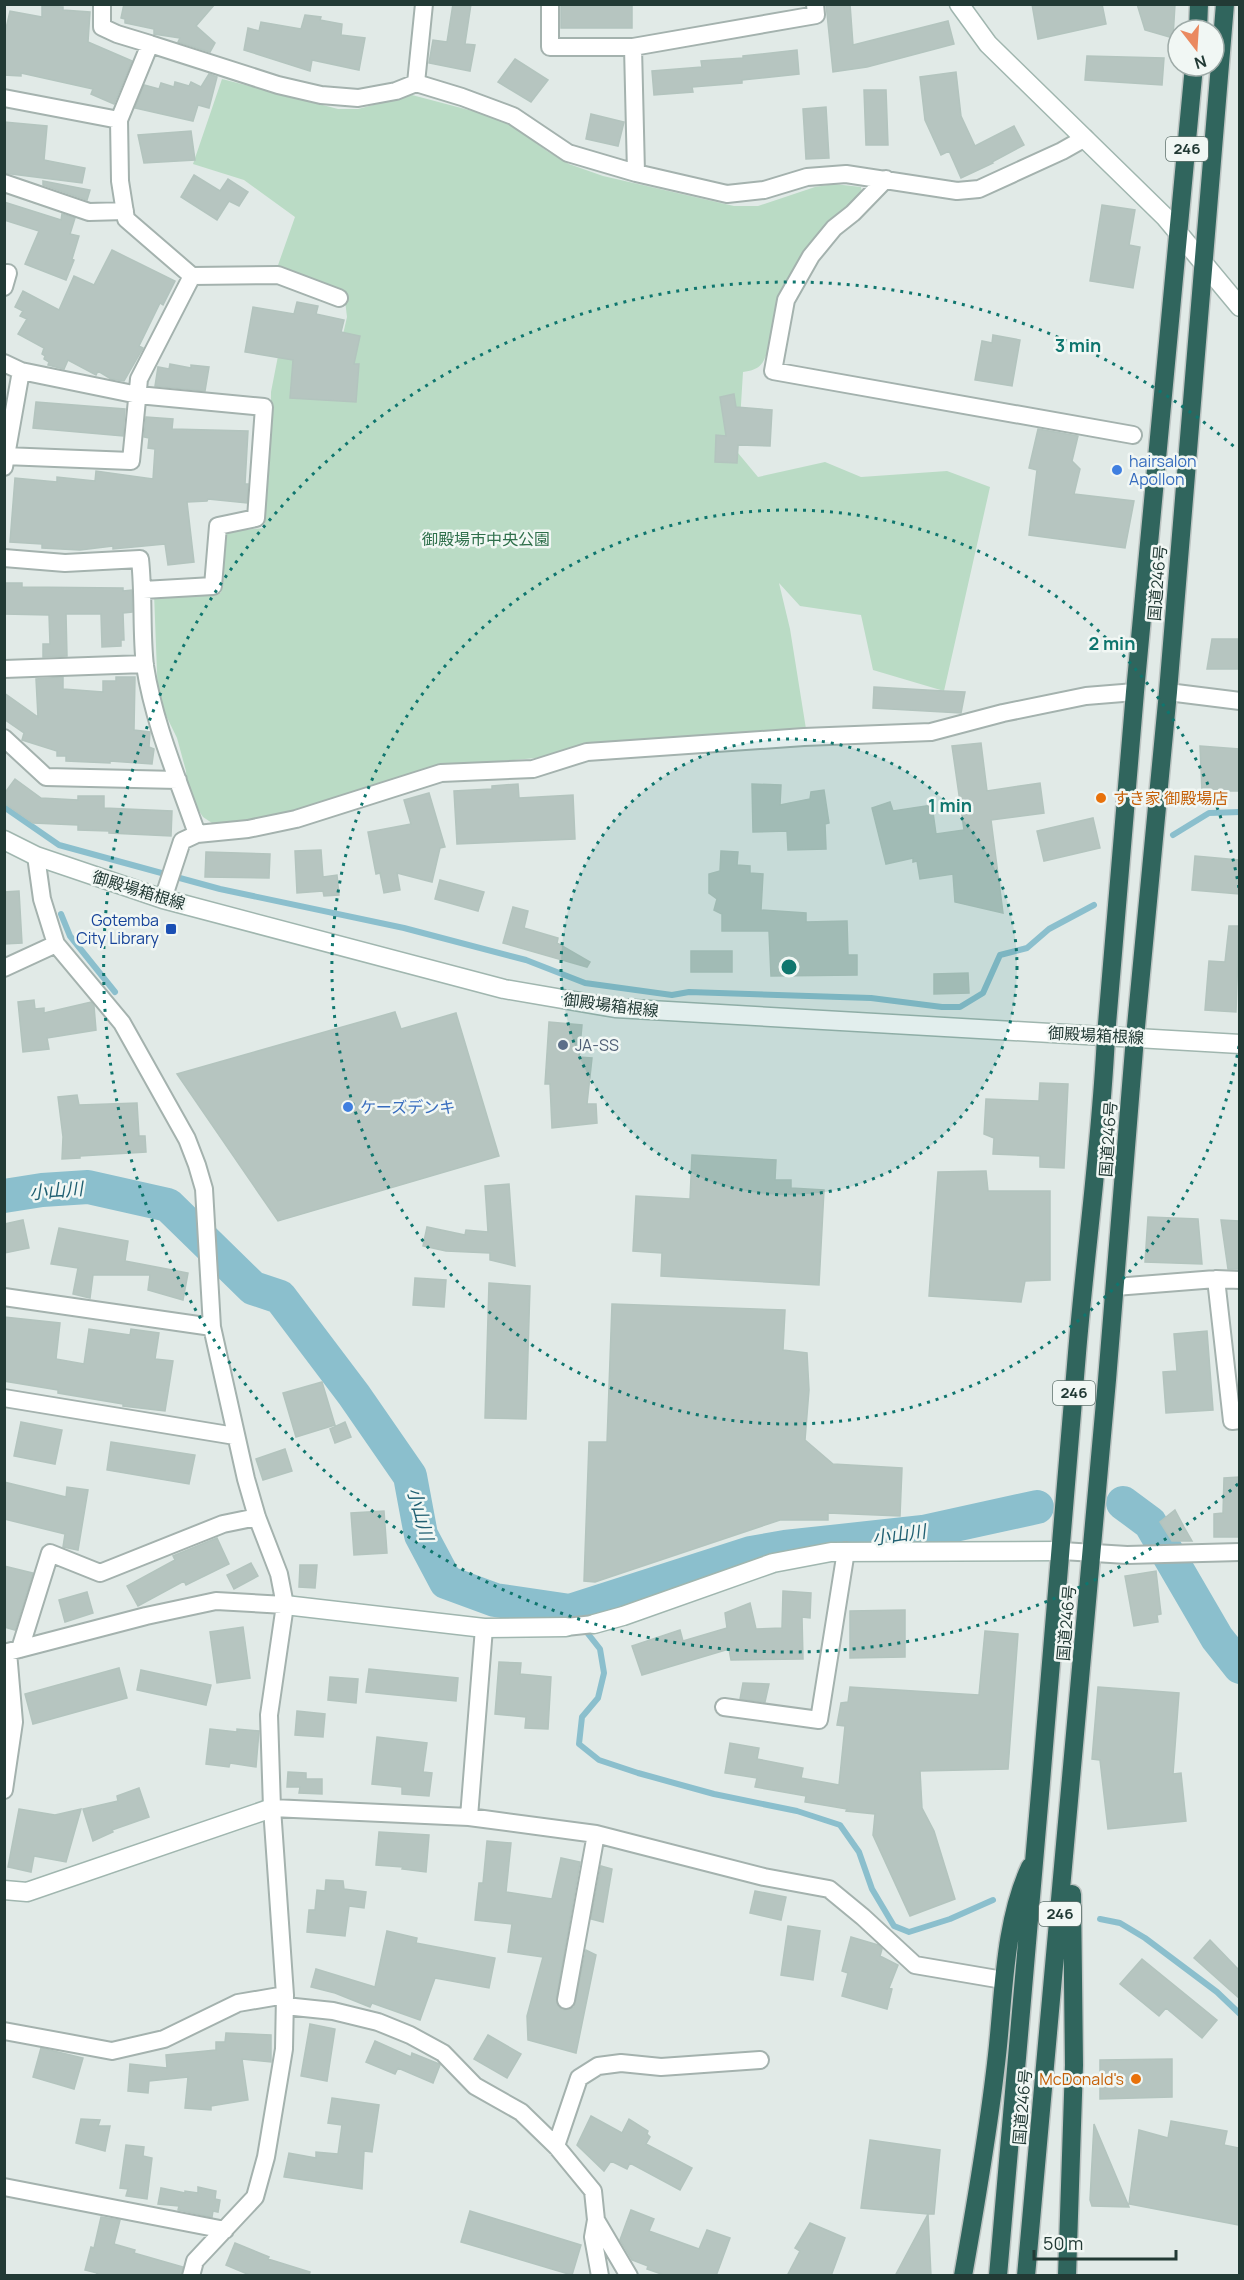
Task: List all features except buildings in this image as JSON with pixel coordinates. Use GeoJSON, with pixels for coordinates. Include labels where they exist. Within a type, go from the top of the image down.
{"type":"FeatureCollection","features":[{"type":"Feature","properties":{"kind":"highway","name":"国道246号"},"geometry":{"type":"LineString","coordinates":[[1026,2276],[1116,1287],[1135,1037],[1168,692],[1226,4]]}},
{"type":"Feature","properties":{"kind":"highway","name":"国道246号"},"geometry":{"type":"LineString","coordinates":[[998,2276],[1062,1551],[1077,1352],[1103,1085],[1135,692],[1193,78]]}},
{"type":"Feature","properties":{"kind":"highway","name":"246"},"geometry":{"type":"LineString","coordinates":[[1065,1854],[1071,1877],[1074,2065],[1067,2276]]}},
{"type":"Feature","properties":{"kind":"highway","name":"246"},"geometry":{"type":"LineString","coordinates":[[963,2276],[997,2055],[1003,1980],[1020,1889],[1036,1855]]}},
{"type":"Feature","properties":{"kind":"street"},"geometry":{"type":"LineString","coordinates":[[102,4],[102,27],[117,34],[279,86],[321,95],[358,98],[396,91],[416,83],[513,116],[568,153],[636,173],[727,194],[764,190],[807,177],[846,174],[957,191],[978,189],[1062,152],[1085,138]]}},
{"type":"Feature","properties":{"kind":"street"},"geometry":{"type":"LineString","coordinates":[[416,83],[424,4]]}},
{"type":"Feature","properties":{"kind":"street"},"geometry":{"type":"LineString","coordinates":[[550,4],[550,47],[633,47],[816,15],[815,4]]}},
{"type":"Feature","properties":{"kind":"street"},"geometry":{"type":"LineString","coordinates":[[959,4],[988,44],[1180,233],[1239,307]]}},
{"type":"Feature","properties":{"kind":"street"},"geometry":{"type":"LineString","coordinates":[[150,44],[119,120],[120,181],[126,219],[192,276],[278,275],[339,298]]}},
{"type":"Feature","properties":{"kind":"street"},"geometry":{"type":"LineString","coordinates":[[633,47],[636,173]]}},
{"type":"Feature","properties":{"kind":"street"},"geometry":{"type":"LineString","coordinates":[[4,98],[119,120]]}},
{"type":"Feature","properties":{"kind":"street"},"geometry":{"type":"LineString","coordinates":[[886,179],[853,213],[834,228],[811,256],[786,300],[773,371],[1132,435]]}},
{"type":"Feature","properties":{"kind":"street"},"geometry":{"type":"LineString","coordinates":[[4,183],[89,212],[125,211]]}},
{"type":"Feature","properties":{"kind":"street"},"geometry":{"type":"LineString","coordinates":[[4,273],[8,273],[4,287]]}},
{"type":"Feature","properties":{"kind":"street"},"geometry":{"type":"LineString","coordinates":[[21,371],[5,460],[131,461],[139,379],[192,276]]}},
{"type":"Feature","properties":{"kind":"street"},"geometry":{"type":"LineString","coordinates":[[4,363],[21,371],[138,395],[264,407],[256,518],[218,526],[213,586],[143,590]]}},
{"type":"Feature","properties":{"kind":"street"},"geometry":{"type":"LineString","coordinates":[[4,558],[65,563],[140,560],[145,664],[153,709],[197,834]]}},
{"type":"Feature","properties":{"kind":"street"},"geometry":{"type":"LineString","coordinates":[[4,669],[145,664]]}},
{"type":"Feature","properties":{"kind":"street"},"geometry":{"type":"LineString","coordinates":[[163,898],[182,841],[197,834],[248,829],[296,819],[441,773],[533,769],[587,752],[804,736],[931,732],[1003,713],[1086,696],[1135,692]]}},
{"type":"Feature","properties":{"kind":"street"},"geometry":{"type":"LineString","coordinates":[[1168,692],[1239,701]]}},
{"type":"Feature","properties":{"kind":"street"},"geometry":{"type":"LineString","coordinates":[[4,738],[46,777],[178,780]]}},
{"type":"Feature","properties":{"kind":"street","name":"御殿場箱根線"},"geometry":{"type":"LineString","coordinates":[[4,840],[36,856],[163,898],[504,989],[615,1008],[1239,1044]]}},
{"type":"Feature","properties":{"kind":"street"},"geometry":{"type":"LineString","coordinates":[[36,856],[42,899],[56,944],[122,1023],[187,1139],[204,1189],[212,1327],[235,1436],[257,1517],[279,1574],[285,1605],[269,1714],[272,1808],[285,2001],[284,2049],[266,2157],[255,2197],[195,2260],[191,2276]]}},
{"type":"Feature","properties":{"kind":"street"},"geometry":{"type":"LineString","coordinates":[[4,968],[56,944]]}},
{"type":"Feature","properties":{"kind":"street"},"geometry":{"type":"LineString","coordinates":[[1116,1287],[1216,1279],[1239,1280]]}},
{"type":"Feature","properties":{"kind":"street"},"geometry":{"type":"LineString","coordinates":[[1216,1279],[1232,1421],[1239,1420]]}},
{"type":"Feature","properties":{"kind":"street"},"geometry":{"type":"LineString","coordinates":[[4,1297],[212,1327]]}},
{"type":"Feature","properties":{"kind":"street"},"geometry":{"type":"LineString","coordinates":[[4,1398],[235,1436]]}},
{"type":"Feature","properties":{"kind":"street"},"geometry":{"type":"LineString","coordinates":[[4,1790],[14,1722],[11,1652],[50,1553],[100,1573],[223,1524],[257,1517]]}},
{"type":"Feature","properties":{"kind":"street"},"geometry":{"type":"LineString","coordinates":[[724,1707],[819,1720],[846,1551]]}},
{"type":"Feature","properties":{"kind":"street"},"geometry":{"type":"LineString","coordinates":[[11,1652],[146,1616],[216,1601],[285,1605],[484,1628],[566,1627],[594,1624],[623,1616],[773,1563],[831,1552],[1062,1551],[1181,1554],[1239,1552]]}},
{"type":"Feature","properties":{"kind":"street"},"geometry":{"type":"LineString","coordinates":[[469,1817],[484,1628]]}},
{"type":"Feature","properties":{"kind":"street"},"geometry":{"type":"LineString","coordinates":[[4,1890],[27,1892],[272,1808],[469,1817],[597,1834],[764,1877],[829,1889],[915,1965],[1003,1980]]}},
{"type":"Feature","properties":{"kind":"street"},"geometry":{"type":"LineString","coordinates":[[566,2000],[597,1834]]}},
{"type":"Feature","properties":{"kind":"street"},"geometry":{"type":"LineString","coordinates":[[4,2031],[112,2051],[164,2039],[238,2003],[285,2001],[378,2022],[410,2035],[443,2053],[474,2086],[521,2112],[556,2146],[593,2191],[596,2220],[593,2237],[600,2276]]}},
{"type":"Feature","properties":{"kind":"street"},"geometry":{"type":"LineString","coordinates":[[556,2146],[579,2078],[598,2066],[621,2062],[660,2067],[760,2060]]}},
{"type":"Feature","properties":{"kind":"street"},"geometry":{"type":"LineString","coordinates":[[4,2187],[225,2230]]}},
{"type":"Feature","properties":{"kind":"street"},"geometry":{"type":"LineString","coordinates":[[596,2220],[629,2276]]}},
{"type":"Feature","properties":{"kind":"green space","name":"御殿場市中央公園"},"geometry":{"type":"Polygon","coordinates":[[[222,79],[338,109],[358,109],[412,95],[484,114],[512,125],[569,164],[603,176],[734,206],[758,206],[815,187],[834,184],[861,187],[862,194],[831,222],[762,364],[755,369],[743,372],[738,453],[758,477],[825,462],[861,477],[947,471],[990,487],[944,691],[873,670],[861,615],[800,606],[779,583],[790,629],[806,729],[595,744],[536,758],[435,767],[290,812],[218,827],[203,817],[187,793],[186,771],[177,738],[158,699],[154,593],[221,593],[226,532],[264,528],[270,458],[271,392],[278,356],[338,356],[347,317],[344,292],[277,268],[295,217],[244,180],[193,164],[222,79]]]}},
{"type":"Feature","properties":{"kind":"green space"},"geometry":{"type":"Polygon","coordinates":[[[5,1191],[94,1199],[5,1210],[5,1191]]]}},
{"type":"Feature","properties":{"kind":"waterway"},"geometry":{"type":"LineString","coordinates":[[4,807],[59,845],[220,889],[404,928],[526,960],[585,983],[672,995],[689,992],[871,998],[942,1007],[960,1007],[983,993],[1000,955],[1027,948],[1049,929],[1094,905]]}},
{"type":"Feature","properties":{"kind":"waterway"},"geometry":{"type":"LineString","coordinates":[[1173,835],[1209,813],[1240,812]]}},
{"type":"Feature","properties":{"kind":"waterway"},"geometry":{"type":"LineString","coordinates":[[61,914],[70,936],[115,992]]}},
{"type":"Feature","properties":{"kind":"waterway","name":"小山川"},"geometry":{"type":"LineString","coordinates":[[4,1196],[42,1190],[88,1187],[168,1205],[253,1288],[280,1297],[354,1395],[410,1476],[421,1535],[446,1582],[495,1600],[570,1611],[751,1553],[785,1547],[923,1532],[1037,1507]]}},
{"type":"Feature","properties":{"kind":"waterway","name":"小山川"},"geometry":{"type":"LineString","coordinates":[[1123,1503],[1150,1523],[1217,1638],[1240,1667]]}},
{"type":"Feature","properties":{"kind":"waterway"},"geometry":{"type":"LineString","coordinates":[[570,1611],[600,1649],[604,1673],[598,1698],[582,1717],[579,1744],[599,1760],[714,1794],[797,1811],[840,1825],[859,1852],[872,1889],[894,1926],[909,1932],[950,1919],[993,1900]]}},
{"type":"Feature","properties":{"kind":"waterway"},"geometry":{"type":"LineString","coordinates":[[1100,1919],[1120,1923],[1145,1938],[1217,1992],[1240,2014]]}},
{"type":"Feature","properties":{"kind":"place","name":"hairsalon Apollon"},"geometry":{"type":"Point","coordinates":[1117,470]}},
{"type":"Feature","properties":{"kind":"place","name":"すき家 御殿場店"},"geometry":{"type":"Point","coordinates":[1101,798]}},
{"type":"Feature","properties":{"kind":"place","name":"Gotemba City Library"},"geometry":{"type":"Point","coordinates":[171,929]}},
{"type":"Feature","properties":{"kind":"place","name":"JA-SS"},"geometry":{"type":"Point","coordinates":[563,1045]}},
{"type":"Feature","properties":{"kind":"place","name":"ケーズデンキ"},"geometry":{"type":"Point","coordinates":[348,1107]}},
{"type":"Feature","properties":{"kind":"place","name":"McDonald's"},"geometry":{"type":"Point","coordinates":[1136,2079]}}]}
